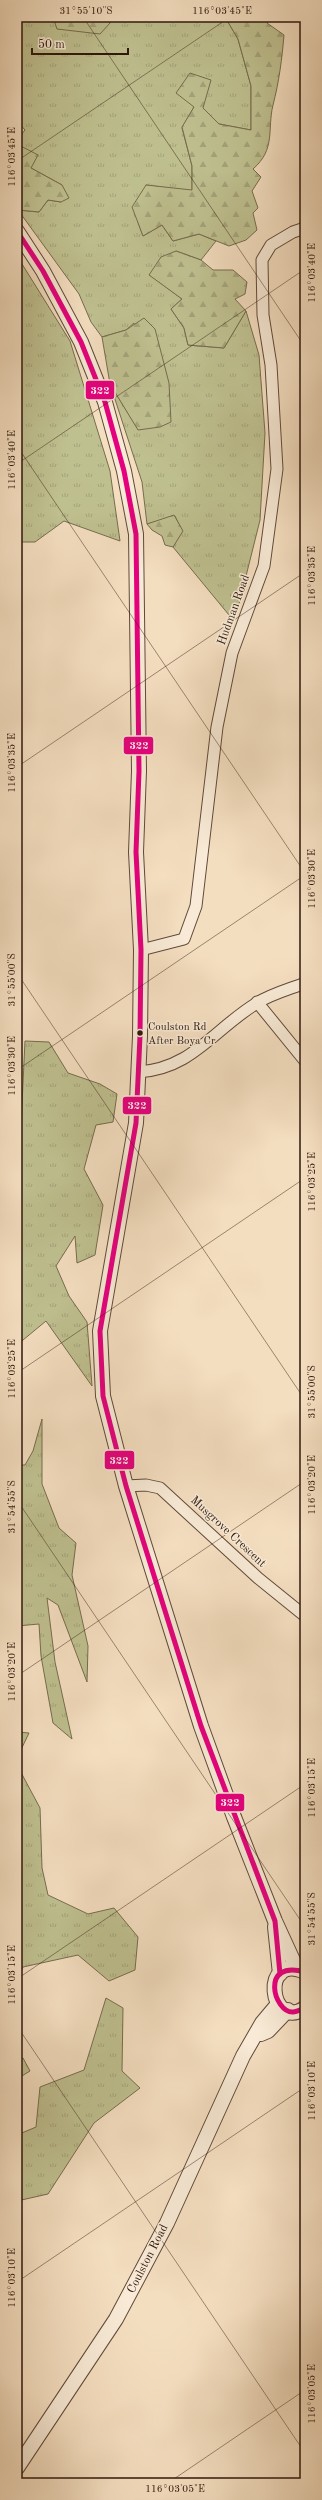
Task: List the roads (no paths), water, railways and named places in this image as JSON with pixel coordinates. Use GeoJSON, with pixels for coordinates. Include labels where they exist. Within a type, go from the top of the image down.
{"type":"FeatureCollection","features":[{"type":"Feature","properties":{"kind":"street","name":"Hudman Road"},"geometry":{"type":"LineString","coordinates":[[141,950],[184,938],[196,906],[217,727],[232,653],[264,566],[277,469],[271,365],[261,285],[262,260],[272,245],[293,232],[305,228]]}},
{"type":"Feature","properties":{"kind":"street"},"geometry":{"type":"LineString","coordinates":[[17,231],[43,271],[81,342],[105,402],[124,471],[136,534],[139,771],[136,852],[141,950],[138,1072],[136,1123],[128,1179],[100,1331],[103,1396],[126,1486],[201,1726],[275,1921],[301,1971],[285,1971],[280,1974]]}},
{"type":"Feature","properties":{"kind":"street"},"geometry":{"type":"LineString","coordinates":[[138,1072],[157,1071],[174,1066],[189,1056],[257,1002],[305,983]]}},
{"type":"Feature","properties":{"kind":"street"},"geometry":{"type":"LineString","coordinates":[[257,1002],[305,1061]]}},
{"type":"Feature","properties":{"kind":"street","name":"Musgrove Crescent"},"geometry":{"type":"LineString","coordinates":[[126,1486],[146,1485],[160,1488],[258,1578],[305,1616]]}},
{"type":"Feature","properties":{"kind":"street"},"geometry":{"type":"LineString","coordinates":[[275,1921],[280,1974],[273,1989],[283,2007],[304,2010]]}},
{"type":"Feature","properties":{"kind":"street","name":"Coulston Road"},"geometry":{"type":"LineString","coordinates":[[17,2468],[116,2319],[166,2223],[244,2056],[255,2037],[283,2007]]}},
{"type":"Feature","properties":{"kind":"place","name":"Coulston Rd After Boya Cr"},"geometry":{"type":"Point","coordinates":[140,1033]}}]}
